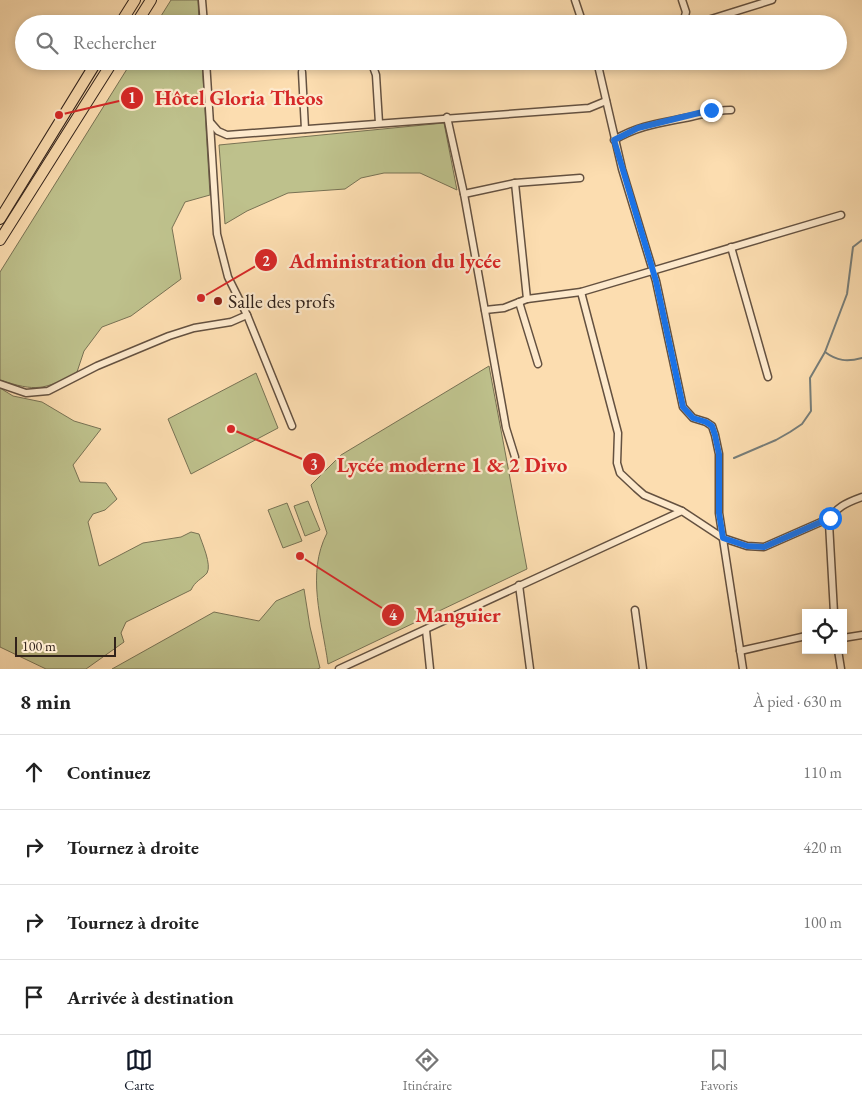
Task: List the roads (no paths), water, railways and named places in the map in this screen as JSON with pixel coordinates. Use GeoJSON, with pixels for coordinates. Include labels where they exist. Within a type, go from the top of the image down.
{"type":"FeatureCollection","features":[{"type":"Feature","properties":{"kind":"main road"},"geometry":{"type":"LineString","coordinates":[[126,15],[135,0]]}},
{"type":"Feature","properties":{"kind":"main road"},"geometry":{"type":"LineString","coordinates":[[142,15],[151,0]]}},
{"type":"Feature","properties":{"kind":"main road"},"geometry":{"type":"LineString","coordinates":[[0,220],[92,70]]}},
{"type":"Feature","properties":{"kind":"main road"},"geometry":{"type":"LineString","coordinates":[[0,240],[106,70]]}},
{"type":"Feature","properties":{"kind":"street"},"geometry":{"type":"LineString","coordinates":[[202,0],[203,15]]}},
{"type":"Feature","properties":{"kind":"street"},"geometry":{"type":"LineString","coordinates":[[575,0],[581,15]]}},
{"type":"Feature","properties":{"kind":"street"},"geometry":{"type":"LineString","coordinates":[[682,0],[685,15]]}},
{"type":"Feature","properties":{"kind":"street"},"geometry":{"type":"LineString","coordinates":[[724,15],[772,0]]}},
{"type":"Feature","properties":{"kind":"street"},"geometry":{"type":"LineString","coordinates":[[207,70],[218,234],[228,277],[247,316],[292,426]]}},
{"type":"Feature","properties":{"kind":"street"},"geometry":{"type":"LineString","coordinates":[[374,70],[380,123]]}},
{"type":"Feature","properties":{"kind":"street"},"geometry":{"type":"LineString","coordinates":[[600,70],[614,140],[653,272],[683,407],[693,418],[712,426],[715,435],[719,454],[719,513],[743,669]]}},
{"type":"Feature","properties":{"kind":"street"},"geometry":{"type":"LineString","coordinates":[[302,72],[305,129]]}},
{"type":"Feature","properties":{"kind":"street"},"geometry":{"type":"LineString","coordinates":[[211,123],[218,131],[227,135],[447,117],[589,108],[606,101]]}},
{"type":"Feature","properties":{"kind":"street"},"geometry":{"type":"LineString","coordinates":[[614,140],[632,130],[652,124],[711,110],[731,110]]}},
{"type":"Feature","properties":{"kind":"street"},"geometry":{"type":"LineString","coordinates":[[447,117],[464,194],[506,428],[515,457]]}},
{"type":"Feature","properties":{"kind":"street"},"geometry":{"type":"LineString","coordinates":[[464,194],[515,183],[580,178]]}},
{"type":"Feature","properties":{"kind":"street"},"geometry":{"type":"LineString","coordinates":[[515,183],[527,299]]}},
{"type":"Feature","properties":{"kind":"street"},"geometry":{"type":"LineString","coordinates":[[485,310],[504,308],[527,299],[581,292],[841,215]]}},
{"type":"Feature","properties":{"kind":"street"},"geometry":{"type":"LineString","coordinates":[[731,247],[768,377]]}},
{"type":"Feature","properties":{"kind":"street"},"geometry":{"type":"LineString","coordinates":[[581,292],[618,433],[617,463],[620,473],[644,495],[682,511],[723,538],[747,546],[764,547],[830,518],[843,504],[862,497]]}},
{"type":"Feature","properties":{"kind":"street"},"geometry":{"type":"LineString","coordinates":[[519,302],[538,364]]}},
{"type":"Feature","properties":{"kind":"street"},"geometry":{"type":"LineString","coordinates":[[0,384],[26,393],[48,391],[97,366],[169,336],[194,328],[231,322],[247,316]]}},
{"type":"Feature","properties":{"kind":"street"},"geometry":{"type":"LineString","coordinates":[[339,669],[682,511]]}},
{"type":"Feature","properties":{"kind":"street"},"geometry":{"type":"LineString","coordinates":[[830,518],[829,539],[834,609]]}},
{"type":"Feature","properties":{"kind":"street"},"geometry":{"type":"LineString","coordinates":[[519,585],[530,669]]}},
{"type":"Feature","properties":{"kind":"street"},"geometry":{"type":"LineString","coordinates":[[635,610],[643,669]]}},
{"type":"Feature","properties":{"kind":"street"},"geometry":{"type":"LineString","coordinates":[[426,630],[430,669]]}},
{"type":"Feature","properties":{"kind":"street"},"geometry":{"type":"LineString","coordinates":[[847,637],[862,635]]}},
{"type":"Feature","properties":{"kind":"street"},"geometry":{"type":"LineString","coordinates":[[740,651],[802,637]]}},
{"type":"Feature","properties":{"kind":"street"},"geometry":{"type":"LineString","coordinates":[[839,654],[841,669]]}},
{"type":"Feature","properties":{"kind":"waterway"},"geometry":{"type":"LineString","coordinates":[[734,458],[790,432],[802,424],[811,411],[810,378],[825,352],[847,294],[853,247],[862,240]]}},
{"type":"Feature","properties":{"kind":"waterway"},"geometry":{"type":"LineString","coordinates":[[825,352],[842,360],[862,358]]}},
{"type":"Feature","properties":{"kind":"place","name":"Hôtel Gloria Theos"},"geometry":{"type":"Point","coordinates":[59,115]}},
{"type":"Feature","properties":{"kind":"place","name":"Administration du lycée"},"geometry":{"type":"Point","coordinates":[201,298]}},
{"type":"Feature","properties":{"kind":"place","name":"Salle des profs"},"geometry":{"type":"Point","coordinates":[218,301]}},
{"type":"Feature","properties":{"kind":"place","name":"Lycée moderne 1 & 2 Divo"},"geometry":{"type":"Point","coordinates":[231,429]}},
{"type":"Feature","properties":{"kind":"place","name":"Manguier"},"geometry":{"type":"Point","coordinates":[300,556]}}]}
